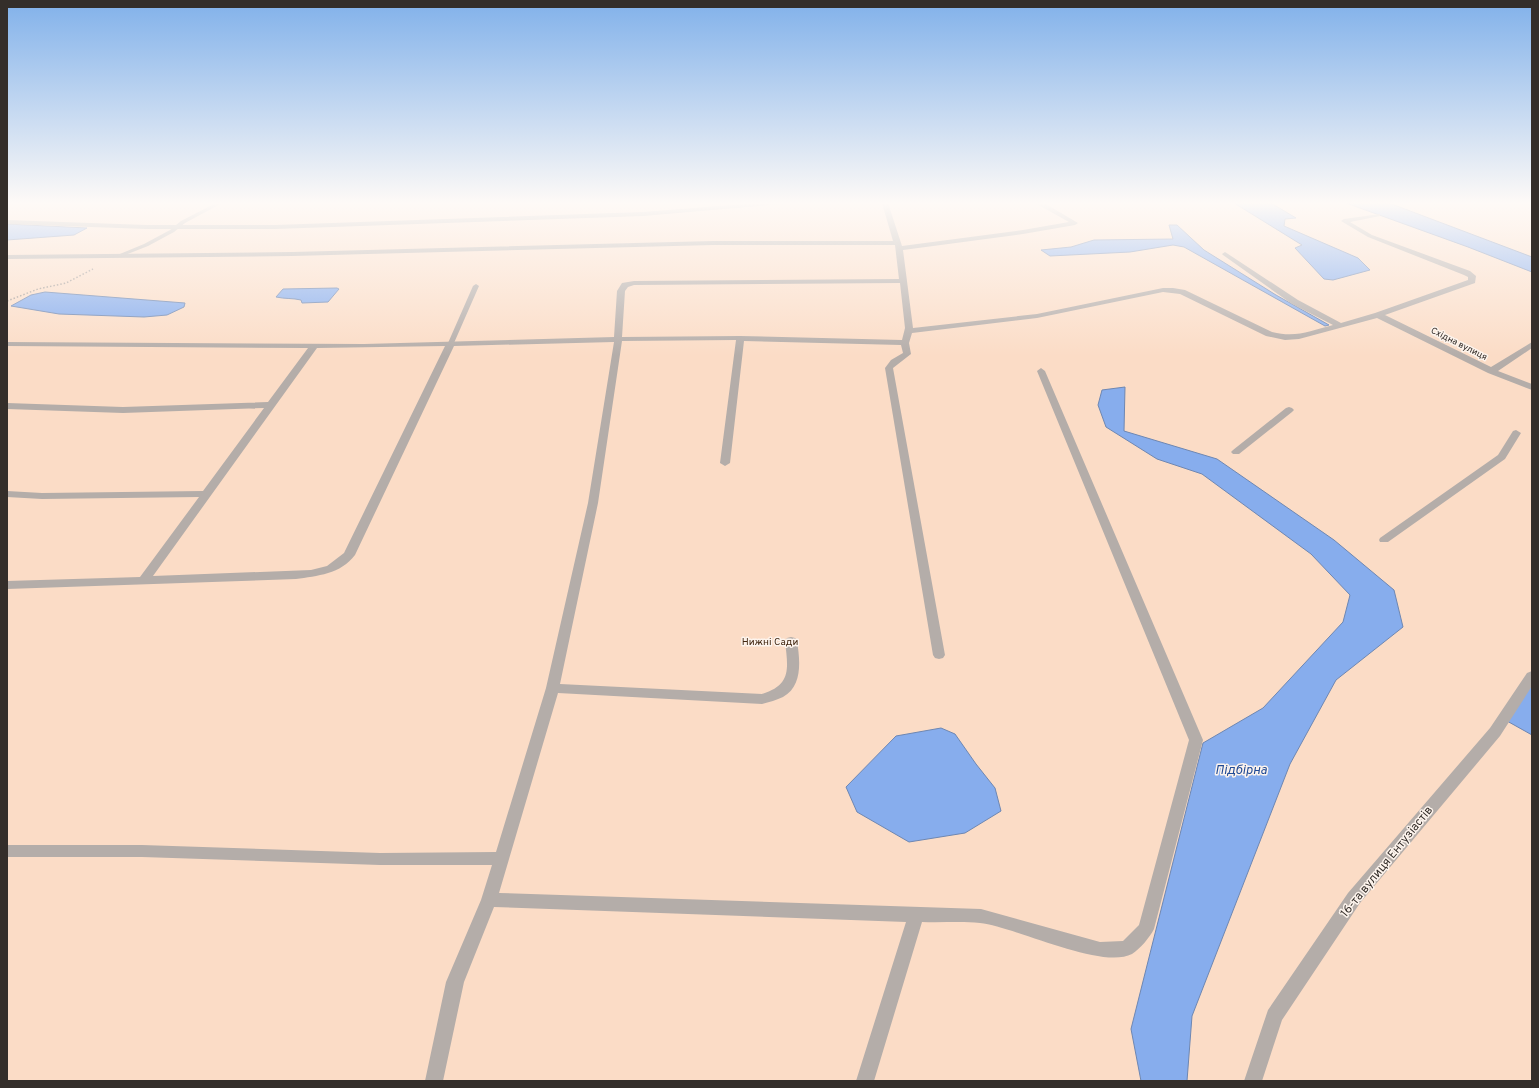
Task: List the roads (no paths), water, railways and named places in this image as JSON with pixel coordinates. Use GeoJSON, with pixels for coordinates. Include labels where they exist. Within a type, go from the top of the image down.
{"type":"FeatureCollection","features":[{"type":"Feature","properties":{"kind":"street"},"geometry":{"type":"LineString","coordinates":[[7,257],[301,254]]}},
{"type":"Feature","properties":{"kind":"street"},"geometry":{"type":"LineString","coordinates":[[900,254],[908,331],[906,343],[907,354],[894,362],[889,368],[939,655]]}},
{"type":"Feature","properties":{"kind":"street"},"geometry":{"type":"LineString","coordinates":[[1225,254],[1295,302],[1340,326]]}},
{"type":"Feature","properties":{"kind":"street"},"geometry":{"type":"LineString","coordinates":[[908,331],[1037,316],[1163,290],[1173,290],[1182,292],[1269,334],[1285,338],[1299,337],[1378,315],[1472,281],[1472,276],[1468,273],[1417,254]]}},
{"type":"Feature","properties":{"kind":"street"},"geometry":{"type":"LineString","coordinates":[[434,1081],[455,982],[488,900],[553,688],[593,503],[618,339],[621,291],[625,285],[634,283],[904,281]]}},
{"type":"Feature","properties":{"kind":"street","name":"Східна вулиця"},"geometry":{"type":"LineString","coordinates":[[1378,315],[1491,371],[1532,387]]}},
{"type":"Feature","properties":{"kind":"street"},"geometry":{"type":"LineString","coordinates":[[7,344],[364,346],[618,339],[740,338],[906,343]]}},
{"type":"Feature","properties":{"kind":"street"},"geometry":{"type":"LineString","coordinates":[[725,463],[740,338]]}},
{"type":"Feature","properties":{"kind":"street"},"geometry":{"type":"LineString","coordinates":[[7,585],[296,575],[324,572],[342,563],[349,555],[451,343]]}},
{"type":"Feature","properties":{"kind":"street"},"geometry":{"type":"LineString","coordinates":[[1491,371],[1532,344]]}},
{"type":"Feature","properties":{"kind":"street"},"geometry":{"type":"LineString","coordinates":[[144,580],[269,405],[314,346]]}},
{"type":"Feature","properties":{"kind":"street"},"geometry":{"type":"LineString","coordinates":[[488,900],[981,916],[1100,950],[1127,948],[1146,929],[1196,740],[1041,371]]}},
{"type":"Feature","properties":{"kind":"street"},"geometry":{"type":"LineString","coordinates":[[7,406],[122,410],[269,405]]}},
{"type":"Feature","properties":{"kind":"street"},"geometry":{"type":"LineString","coordinates":[[1236,452],[1289,410]]}},
{"type":"Feature","properties":{"kind":"street"},"geometry":{"type":"LineString","coordinates":[[1384,540],[1502,457],[1516,433]]}},
{"type":"Feature","properties":{"kind":"street"},"geometry":{"type":"LineString","coordinates":[[7,494],[42,496],[206,494]]}},
{"type":"Feature","properties":{"kind":"street"},"geometry":{"type":"LineString","coordinates":[[553,688],[762,699],[780,693],[789,683],[794,662],[791,641]]}},
{"type":"Feature","properties":{"kind":"street","name":"16-та вулиця Ентузіастів"},"geometry":{"type":"LineString","coordinates":[[1253,1081],[1274,1016],[1354,898],[1495,732],[1532,676]]}},
{"type":"Feature","properties":{"kind":"street"},"geometry":{"type":"LineString","coordinates":[[7,851],[142,851],[380,859],[501,858]]}},
{"type":"Feature","properties":{"kind":"street"},"geometry":{"type":"LineString","coordinates":[[865,1081],[916,915]]}},
{"type":"Feature","properties":{"kind":"lane"},"geometry":{"type":"LineString","coordinates":[[118,256],[124,254]]}},
{"type":"Feature","properties":{"kind":"lane"},"geometry":{"type":"LineString","coordinates":[[451,343],[476,286]]}},
{"type":"Feature","properties":{"kind":"water"},"geometry":{"type":"Polygon","coordinates":[[[1047,254],[1095,254],[1050,256],[1047,254]]]}},
{"type":"Feature","properties":{"kind":"water"},"geometry":{"type":"Polygon","coordinates":[[[1196,254],[1210,254],[1276,295],[1329,325],[1325,326],[1196,254]]]}},
{"type":"Feature","properties":{"kind":"water"},"geometry":{"type":"Polygon","coordinates":[[[1300,254],[1348,254],[1358,258],[1370,270],[1333,280],[1324,279],[1300,254]]]}},
{"type":"Feature","properties":{"kind":"water"},"geometry":{"type":"Polygon","coordinates":[[[1485,254],[1523,254],[1532,257],[1532,272],[1485,254]]]}},
{"type":"Feature","properties":{"kind":"water"},"geometry":{"type":"Polygon","coordinates":[[[283,289],[339,289],[328,302],[302,303],[301,300],[276,297],[283,289]]]}},
{"type":"Feature","properties":{"kind":"water"},"geometry":{"type":"Polygon","coordinates":[[[45,292],[185,303],[184,307],[167,315],[144,317],[59,314],[11,306],[31,295],[45,292]]]}},
{"type":"Feature","properties":{"kind":"water","name":"Підбірна"},"geometry":{"type":"Polygon","coordinates":[[[1125,387],[1124,431],[1217,459],[1334,540],[1394,590],[1403,627],[1336,680],[1290,764],[1192,1016],[1187,1081],[1141,1081],[1131,1029],[1203,743],[1263,708],[1343,622],[1350,595],[1311,554],[1202,474],[1157,459],[1106,427],[1098,405],[1102,390],[1125,387]]]}},
{"type":"Feature","properties":{"kind":"water"},"geometry":{"type":"Polygon","coordinates":[[[1532,682],[1532,735],[1507,721],[1532,682]]]}},
{"type":"Feature","properties":{"kind":"water"},"geometry":{"type":"Polygon","coordinates":[[[941,728],[955,734],[995,788],[1001,811],[965,833],[909,842],[857,812],[846,787],[896,736],[941,728]]]}},
{"type":"Feature","properties":{"kind":"park label","name":"Нижні Сади"},"geometry":{"type":"Point","coordinates":[770,642]}}]}
